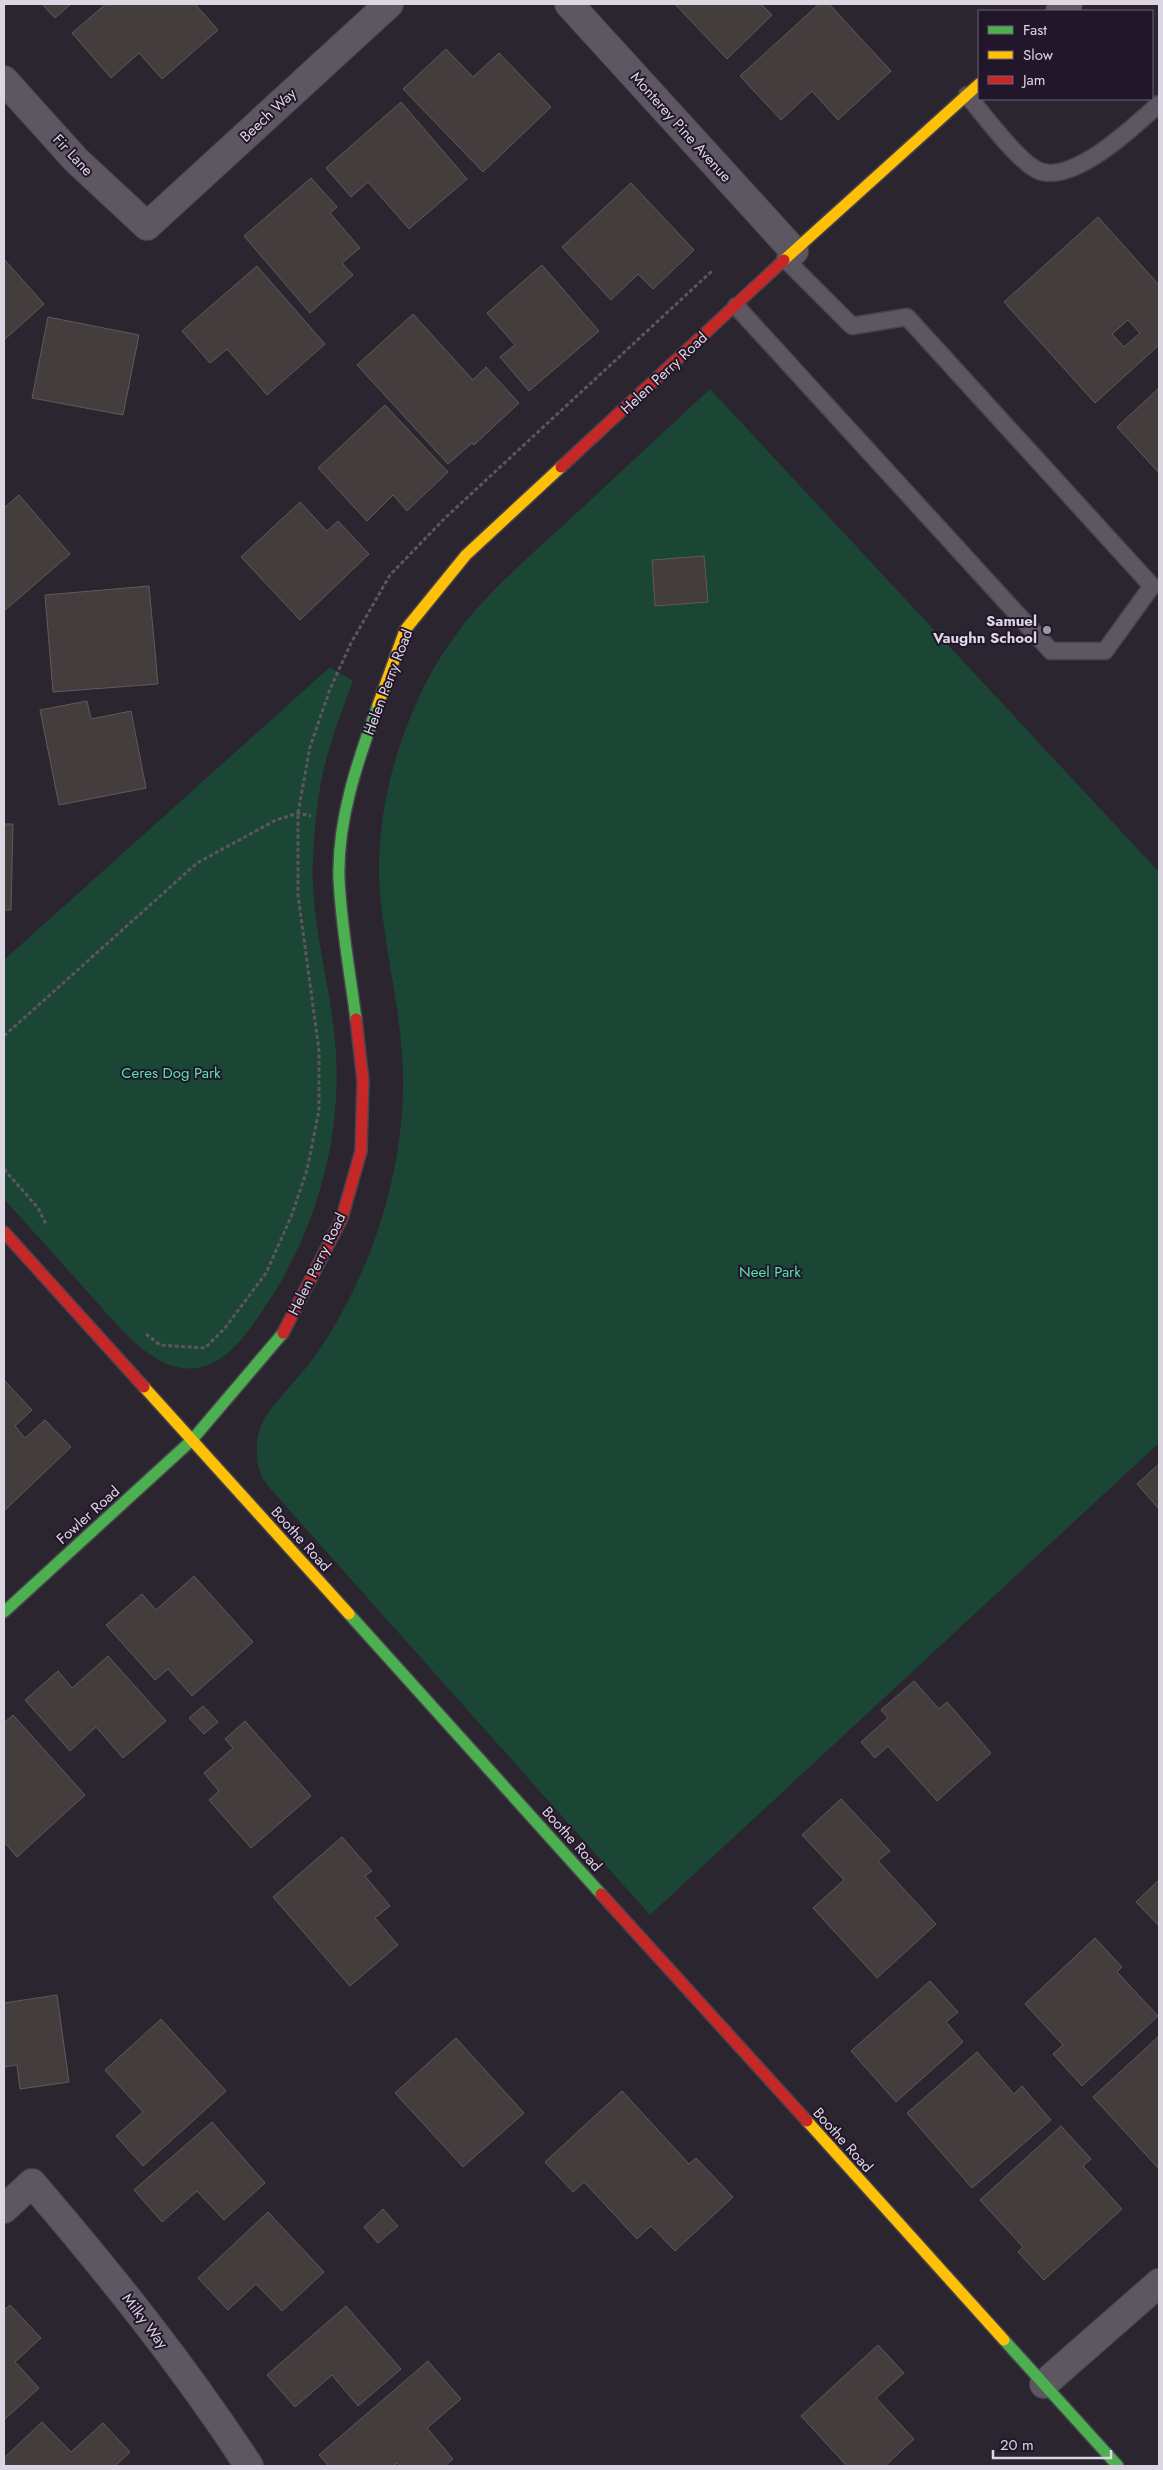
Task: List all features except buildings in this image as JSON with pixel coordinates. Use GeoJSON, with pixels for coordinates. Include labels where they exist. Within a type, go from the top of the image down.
{"type":"FeatureCollection","features":[{"type":"Feature","properties":{"kind":"street","name":"Beech Way"},"geometry":{"type":"LineString","coordinates":[[148,226],[389,4]]}},
{"type":"Feature","properties":{"kind":"street","name":"Monterey Pine Avenue"},"geometry":{"type":"LineString","coordinates":[[569,4],[789,255]]}},
{"type":"Feature","properties":{"kind":"street","name":"Fir Lane"},"geometry":{"type":"LineString","coordinates":[[4,80],[76,160],[148,226]]}},
{"type":"Feature","properties":{"kind":"street","name":"Helen Perry Road"},"geometry":{"type":"LineString","coordinates":[[192,1440],[285,1330],[342,1218],[361,1151],[363,1081],[338,878],[344,821],[356,769],[405,630],[466,555],[789,255],[973,90]]}},
{"type":"Feature","properties":{"kind":"street","name":"Boothe Road"},"geometry":{"type":"LineString","coordinates":[[4,1232],[1118,2466]]}},
{"type":"Feature","properties":{"kind":"street","name":"Fowler Road"},"geometry":{"type":"LineString","coordinates":[[4,1612],[192,1440]]}},
{"type":"Feature","properties":{"kind":"street","name":"Milky Way"},"geometry":{"type":"LineString","coordinates":[[4,2209],[32,2183],[110,2274],[216,2416],[249,2466]]}},
{"type":"Feature","properties":{"kind":"street"},"geometry":{"type":"LineString","coordinates":[[1044,2384],[1159,2283]]}},
{"type":"Feature","properties":{"kind":"lane"},"geometry":{"type":"LineString","coordinates":[[980,100],[1013,149],[1038,170],[1056,174],[1103,153],[1159,104]]}},
{"type":"Feature","properties":{"kind":"lane"},"geometry":{"type":"LineString","coordinates":[[736,306],[1051,652],[1106,651],[1152,586],[907,317],[852,326],[789,255]]}},
{"type":"Feature","properties":{"kind":"path"},"geometry":{"type":"LineString","coordinates":[[4,1036],[197,863],[276,820],[298,813],[316,817]]}},
{"type":"Feature","properties":{"kind":"path"},"geometry":{"type":"LineString","coordinates":[[140,1330],[160,1344],[205,1348],[225,1328],[266,1273],[291,1217],[307,1170],[319,1110],[319,1050],[298,895],[298,813]]}},
{"type":"Feature","properties":{"kind":"path"},"geometry":{"type":"LineString","coordinates":[[4,1169],[38,1208],[48,1230]]}},
{"type":"Feature","properties":{"kind":"green space","name":"Neel Park"},"geometry":{"type":"Polygon","coordinates":[[[710,389],[1159,872],[1159,1443],[650,1915],[267,1485],[259,1469],[257,1442],[265,1417],[318,1352],[353,1292],[379,1226],[389,1192],[401,1123],[403,1065],[381,904],[380,850],[386,797],[392,771],[409,719],[434,668],[450,643],[486,599],[526,559],[710,389]]]}},
{"type":"Feature","properties":{"kind":"green space","name":"Ceres Dog Park"},"geometry":{"type":"Polygon","coordinates":[[[330,667],[353,681],[331,744],[322,778],[313,858],[316,920],[333,1023],[336,1064],[336,1104],[331,1144],[322,1183],[309,1221],[293,1258],[274,1293],[251,1327],[235,1347],[225,1355],[205,1366],[180,1368],[155,1358],[133,1341],[4,1199],[4,960],[330,667]]]}},
{"type":"Feature","properties":{"kind":"traffic: fast"},"geometry":{"type":"LineString","coordinates":[[356,1019],[342,914],[339,857],[341,835],[350,790],[378,705]]}},
{"type":"Feature","properties":{"kind":"traffic: fast"},"geometry":{"type":"LineString","coordinates":[[4,1612],[192,1440],[283,1333]]}},
{"type":"Feature","properties":{"kind":"traffic: fast"},"geometry":{"type":"LineString","coordinates":[[349,1614],[601,1894]]}},
{"type":"Feature","properties":{"kind":"traffic: fast"},"geometry":{"type":"LineString","coordinates":[[1004,2340],[1118,2466]]}},
{"type":"Feature","properties":{"kind":"traffic: slow"},"geometry":{"type":"LineString","coordinates":[[784,260],[978,85]]}},
{"type":"Feature","properties":{"kind":"traffic: slow"},"geometry":{"type":"LineString","coordinates":[[378,705],[405,630],[466,555],[561,467]]}},
{"type":"Feature","properties":{"kind":"traffic: slow"},"geometry":{"type":"LineString","coordinates":[[144,1387],[349,1614]]}},
{"type":"Feature","properties":{"kind":"traffic: slow"},"geometry":{"type":"LineString","coordinates":[[807,2121],[1004,2340]]}},
{"type":"Feature","properties":{"kind":"traffic: jam"},"geometry":{"type":"LineString","coordinates":[[561,467],[784,260]]}},
{"type":"Feature","properties":{"kind":"traffic: jam"},"geometry":{"type":"LineString","coordinates":[[283,1333],[342,1218],[361,1151],[363,1081],[356,1019]]}},
{"type":"Feature","properties":{"kind":"traffic: jam"},"geometry":{"type":"LineString","coordinates":[[4,1232],[144,1387]]}},
{"type":"Feature","properties":{"kind":"traffic: jam"},"geometry":{"type":"LineString","coordinates":[[601,1894],[807,2121]]}},
{"type":"Feature","properties":{"kind":"place","name":"Samuel Vaughn School"},"geometry":{"type":"Point","coordinates":[1047,630]}}]}
